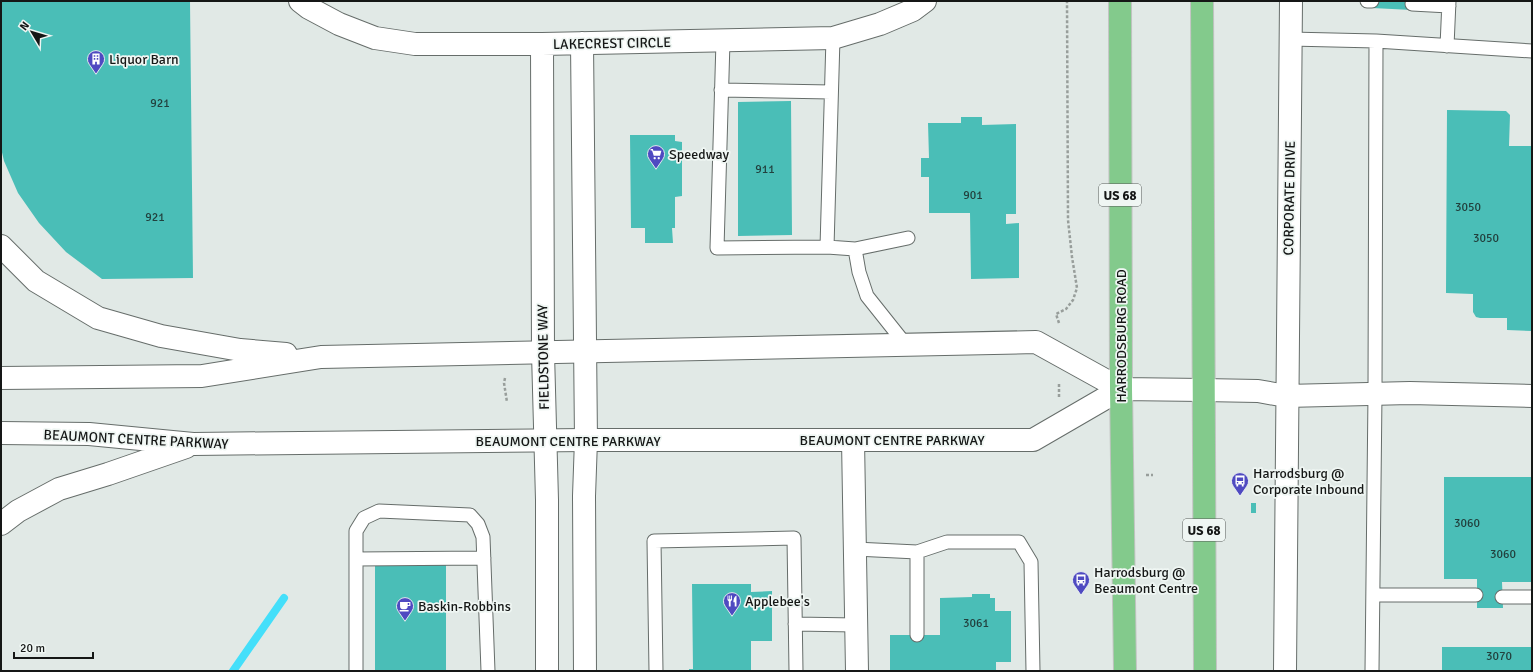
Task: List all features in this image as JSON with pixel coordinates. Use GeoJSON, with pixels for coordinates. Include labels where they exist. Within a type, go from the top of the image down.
{"type":"FeatureCollection","features":[{"type":"Feature","properties":{"kind":"main road","name":"HARRODSBURG ROAD"},"geometry":{"type":"LineString","coordinates":[[1120,1],[1121,389],[1125,671]]}},
{"type":"Feature","properties":{"kind":"main road","name":"US 68"},"geometry":{"type":"LineString","coordinates":[[1202,1],[1205,671]]}},
{"type":"Feature","properties":{"kind":"street","name":"LAKECREST CIRCLE"},"geometry":{"type":"LineString","coordinates":[[300,1],[309,8],[339,24],[375,38],[415,44],[542,44],[833,38],[880,24],[913,10],[926,1]]}},
{"type":"Feature","properties":{"kind":"street","name":"CORPORATE DRIVE"},"geometry":{"type":"LineString","coordinates":[[1285,671],[1286,396],[1291,1]]}},
{"type":"Feature","properties":{"kind":"street"},"geometry":{"type":"LineString","coordinates":[[582,43],[586,440],[584,496],[585,671]]}},
{"type":"Feature","properties":{"kind":"street","name":"FIELDSTONE WAY"},"geometry":{"type":"LineString","coordinates":[[542,44],[543,353],[547,500],[547,671]]}},
{"type":"Feature","properties":{"kind":"street"},"geometry":{"type":"LineString","coordinates":[[1,246],[36,281],[98,318],[161,336],[240,350],[321,357],[1036,342],[1121,389],[1258,391],[1286,396],[1375,394],[1532,396]]}},
{"type":"Feature","properties":{"kind":"street"},"geometry":{"type":"LineString","coordinates":[[1,378],[202,376],[321,357]]}},
{"type":"Feature","properties":{"kind":"street","name":"BEAUMONT CENTRE PARKWAY"},"geometry":{"type":"LineString","coordinates":[[1,433],[89,434],[193,444],[586,440],[1033,440],[1121,389]]}},
{"type":"Feature","properties":{"kind":"street"},"geometry":{"type":"LineString","coordinates":[[853,440],[857,671]]}},
{"type":"Feature","properties":{"kind":"street"},"geometry":{"type":"LineString","coordinates":[[1,524],[18,511],[59,489],[108,474],[193,444]]}},
{"type":"Feature","properties":{"kind":"lane"},"geometry":{"type":"LineString","coordinates":[[1367,1],[1372,1]]}},
{"type":"Feature","properties":{"kind":"lane"},"geometry":{"type":"LineString","coordinates":[[1412,4],[1449,3],[1447,46]]}},
{"type":"Feature","properties":{"kind":"lane"},"geometry":{"type":"LineString","coordinates":[[827,247],[833,38]]}},
{"type":"Feature","properties":{"kind":"lane"},"geometry":{"type":"LineString","coordinates":[[1290,39],[1376,41],[1532,51]]}},
{"type":"Feature","properties":{"kind":"lane"},"geometry":{"type":"LineString","coordinates":[[723,41],[717,248],[827,247],[855,249],[908,238]]}},
{"type":"Feature","properties":{"kind":"lane"},"geometry":{"type":"LineString","coordinates":[[1372,671],[1375,394],[1376,41]]}},
{"type":"Feature","properties":{"kind":"lane"},"geometry":{"type":"LineString","coordinates":[[721,90],[831,92]]}},
{"type":"Feature","properties":{"kind":"lane"},"geometry":{"type":"LineString","coordinates":[[855,249],[859,272],[867,296],[906,345]]}},
{"type":"Feature","properties":{"kind":"lane"},"geometry":{"type":"LineString","coordinates":[[356,671],[356,531],[364,518],[379,511],[470,515],[478,524],[483,537],[488,671]]}},
{"type":"Feature","properties":{"kind":"lane"},"geometry":{"type":"LineString","coordinates":[[656,671],[654,541],[794,538],[796,671]]}},
{"type":"Feature","properties":{"kind":"lane"},"geometry":{"type":"LineString","coordinates":[[854,550],[917,552],[947,542],[1019,542],[1031,562],[1032,671]]}},
{"type":"Feature","properties":{"kind":"lane"},"geometry":{"type":"LineString","coordinates":[[917,552],[917,635]]}},
{"type":"Feature","properties":{"kind":"lane"},"geometry":{"type":"LineString","coordinates":[[356,558],[484,558]]}},
{"type":"Feature","properties":{"kind":"lane"},"geometry":{"type":"LineString","coordinates":[[1373,595],[1476,595]]}},
{"type":"Feature","properties":{"kind":"lane"},"geometry":{"type":"LineString","coordinates":[[1502,597],[1532,596]]}},
{"type":"Feature","properties":{"kind":"lane"},"geometry":{"type":"LineString","coordinates":[[795,624],[856,625]]}},
{"type":"Feature","properties":{"kind":"path"},"geometry":{"type":"LineString","coordinates":[[1059,323],[1056,314],[1066,309],[1073,300],[1077,288],[1068,220],[1067,1]]}},
{"type":"Feature","properties":{"kind":"path"},"geometry":{"type":"LineString","coordinates":[[506,373],[504,383],[507,402]]}},
{"type":"Feature","properties":{"kind":"path"},"geometry":{"type":"LineString","coordinates":[[1059,378],[1059,398]]}},
{"type":"Feature","properties":{"kind":"building","name":"Liquor Barn"},"geometry":{"type":"Polygon","coordinates":[[[1,1],[190,1],[193,278],[102,279],[66,252],[39,223],[18,193],[4,161],[1,148],[1,1]]]}},
{"type":"Feature","properties":{"kind":"building"},"geometry":{"type":"Polygon","coordinates":[[[1372,1],[1412,1],[1412,10],[1372,8],[1372,1]]]}},
{"type":"Feature","properties":{"kind":"building","name":"Speedway"},"geometry":{"type":"Polygon","coordinates":[[[791,101],[792,235],[738,236],[738,102],[791,101]]]}},
{"type":"Feature","properties":{"kind":"building"},"geometry":{"type":"Polygon","coordinates":[[[1447,110],[1506,111],[1510,115],[1509,146],[1532,146],[1532,331],[1507,330],[1507,318],[1476,317],[1473,312],[1473,294],[1446,293],[1447,110]]]}},
{"type":"Feature","properties":{"kind":"building"},"geometry":{"type":"Polygon","coordinates":[[[961,117],[982,117],[982,125],[1016,124],[1016,214],[1006,214],[1006,224],[1019,223],[1019,278],[971,279],[970,213],[929,213],[929,177],[921,177],[921,158],[929,158],[928,123],[961,123],[961,117]]]}},
{"type":"Feature","properties":{"kind":"building","name":"Speedway"},"geometry":{"type":"Polygon","coordinates":[[[630,135],[675,135],[675,141],[682,142],[682,196],[675,197],[675,228],[672,228],[673,243],[645,243],[645,228],[631,228],[630,135]]]}},
{"type":"Feature","properties":{"kind":"building"},"geometry":{"type":"Polygon","coordinates":[[[1444,477],[1532,477],[1532,582],[1502,582],[1503,608],[1477,608],[1477,579],[1444,579],[1444,477]]]}},
{"type":"Feature","properties":{"kind":"building"},"geometry":{"type":"Polygon","coordinates":[[[1251,503],[1256,503],[1256,513],[1251,513],[1251,503]]]}},
{"type":"Feature","properties":{"kind":"building"},"geometry":{"type":"Polygon","coordinates":[[[375,563],[446,563],[446,671],[375,671],[375,563]]]}},
{"type":"Feature","properties":{"kind":"building","name":"Applebee's"},"geometry":{"type":"Polygon","coordinates":[[[692,584],[751,584],[751,592],[772,591],[772,641],[751,641],[751,671],[689,671],[689,669],[693,669],[692,584]]]}},
{"type":"Feature","properties":{"kind":"building"},"geometry":{"type":"Polygon","coordinates":[[[972,594],[990,594],[990,598],[995,598],[995,611],[1011,611],[1011,662],[996,662],[996,671],[890,671],[890,635],[940,635],[940,598],[972,597],[972,594]]]}},
{"type":"Feature","properties":{"kind":"building"},"geometry":{"type":"Polygon","coordinates":[[[1442,647],[1532,647],[1532,671],[1442,671],[1442,647]]]}},
{"type":"Feature","properties":{"kind":"waterway"},"geometry":{"type":"LineString","coordinates":[[233,671],[284,598]]}},
{"type":"Feature","properties":{"kind":"place","name":"Liquor Barn"},"geometry":{"type":"Point","coordinates":[96,74]}},
{"type":"Feature","properties":{"kind":"place","name":"Speedway"},"geometry":{"type":"Point","coordinates":[656,169]}},
{"type":"Feature","properties":{"kind":"place","name":"Harrodsburg @ Corporate Inbound"},"geometry":{"type":"Point","coordinates":[1240,496]}},
{"type":"Feature","properties":{"kind":"place","name":"Harrodsburg @ Beaumont Centre"},"geometry":{"type":"Point","coordinates":[1081,595]}},
{"type":"Feature","properties":{"kind":"place","name":"Applebee's"},"geometry":{"type":"Point","coordinates":[732,616]}},
{"type":"Feature","properties":{"kind":"place","name":"Baskin-Robbins"},"geometry":{"type":"Point","coordinates":[405,621]}}]}
